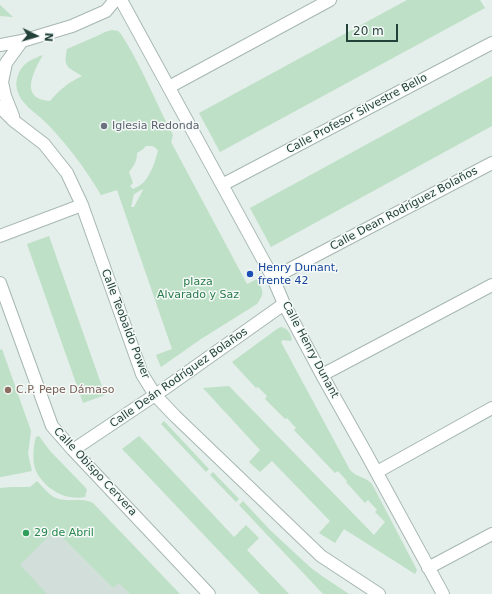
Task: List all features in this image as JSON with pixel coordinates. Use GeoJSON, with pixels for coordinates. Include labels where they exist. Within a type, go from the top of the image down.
{"type":"FeatureCollection","features":[{"type":"Feature","properties":{"kind":"street"},"geometry":{"type":"LineString","coordinates":[[0,45],[22,41],[86,20],[106,11],[115,0]]}},
{"type":"Feature","properties":{"kind":"street","name":"Calle Henry Dunant"},"geometry":{"type":"LineString","coordinates":[[121,0],[272,278],[322,376],[443,594]]}},
{"type":"Feature","properties":{"kind":"street"},"geometry":{"type":"LineString","coordinates":[[169,87],[330,0]]}},
{"type":"Feature","properties":{"kind":"street"},"geometry":{"type":"LineString","coordinates":[[0,37],[22,41]]}},
{"type":"Feature","properties":{"kind":"street"},"geometry":{"type":"LineString","coordinates":[[14,121],[5,96],[2,82],[6,63],[22,41]]}},
{"type":"Feature","properties":{"kind":"street","name":"Calle Profesor Silvestre Bello"},"geometry":{"type":"LineString","coordinates":[[222,185],[492,43]]}},
{"type":"Feature","properties":{"kind":"street","name":"Calle Teobaldo Power"},"geometry":{"type":"LineString","coordinates":[[0,106],[14,121],[44,144],[67,172],[82,205],[142,374],[155,395],[321,556],[379,594]]}},
{"type":"Feature","properties":{"kind":"street"},"geometry":{"type":"LineString","coordinates":[[0,111],[14,121]]}},
{"type":"Feature","properties":{"kind":"street","name":"Calle Dean Rodríguez Bolaños"},"geometry":{"type":"LineString","coordinates":[[272,278],[492,163]]}},
{"type":"Feature","properties":{"kind":"street"},"geometry":{"type":"LineString","coordinates":[[0,236],[82,205]]}},
{"type":"Feature","properties":{"kind":"street","name":"Calle Obispo Cervera"},"geometry":{"type":"LineString","coordinates":[[0,283],[52,426],[209,594]]}},
{"type":"Feature","properties":{"kind":"street"},"geometry":{"type":"LineString","coordinates":[[322,376],[492,286]]}},
{"type":"Feature","properties":{"kind":"street","name":"Calle Deán Rodríguez Bolaños"},"geometry":{"type":"LineString","coordinates":[[73,450],[155,395],[284,304]]}},
{"type":"Feature","properties":{"kind":"street"},"geometry":{"type":"LineString","coordinates":[[376,472],[492,408]]}},
{"type":"Feature","properties":{"kind":"street"},"geometry":{"type":"LineString","coordinates":[[428,568],[492,534]]}},
{"type":"Feature","properties":{"kind":"shaded area"},"geometry":{"type":"Polygon","coordinates":[[[55,530],[113,588],[119,582],[130,594],[0,594],[0,584],[55,530]]]}},
{"type":"Feature","properties":{"kind":"green space"},"geometry":{"type":"Polygon","coordinates":[[[407,0],[480,0],[485,8],[220,152],[199,113],[407,0]]]}},
{"type":"Feature","properties":{"kind":"green space"},"geometry":{"type":"Polygon","coordinates":[[[0,5],[13,17],[0,16],[0,5]]]}},
{"type":"Feature","properties":{"kind":"green space","name":"plaza Alvarado y Saz"},"geometry":{"type":"Polygon","coordinates":[[[112,30],[118,31],[129,46],[173,135],[171,142],[247,284],[257,279],[261,286],[262,294],[257,304],[201,339],[161,367],[156,355],[172,349],[117,190],[101,195],[71,152],[49,125],[26,105],[17,89],[16,82],[22,67],[31,60],[43,55],[33,76],[31,84],[34,95],[40,99],[50,101],[64,87],[82,76],[70,69],[66,64],[67,49],[112,30]],[[146,146],[137,153],[135,163],[129,172],[133,183],[130,186],[133,189],[147,179],[156,158],[158,150],[153,146],[146,146]],[[143,189],[134,194],[131,207],[134,207],[143,189]]]}},
{"type":"Feature","properties":{"kind":"green space"},"geometry":{"type":"Polygon","coordinates":[[[492,76],[492,126],[271,247],[250,208],[492,76]]]}},
{"type":"Feature","properties":{"kind":"green space"},"geometry":{"type":"Polygon","coordinates":[[[49,236],[105,395],[83,403],[27,244],[49,236]]]}},
{"type":"Feature","properties":{"kind":"green space"},"geometry":{"type":"Polygon","coordinates":[[[281,327],[288,331],[292,340],[283,340],[281,342],[350,470],[372,484],[417,570],[415,574],[344,529],[335,543],[319,533],[330,521],[272,461],[260,472],[249,462],[260,450],[203,388],[229,386],[374,535],[385,522],[375,512],[377,510],[368,500],[365,503],[338,471],[335,473],[294,430],[296,428],[287,418],[285,419],[265,399],[267,396],[258,387],[256,388],[232,362],[281,327]]]}},
{"type":"Feature","properties":{"kind":"green space","name":"C.P. Pepe Dámaso"},"geometry":{"type":"Polygon","coordinates":[[[2,349],[31,431],[28,454],[32,471],[0,477],[0,350],[2,349]]]}},
{"type":"Feature","properties":{"kind":"green space"},"geometry":{"type":"Polygon","coordinates":[[[164,421],[209,469],[206,472],[161,424],[164,421]]]}},
{"type":"Feature","properties":{"kind":"green space"},"geometry":{"type":"Polygon","coordinates":[[[39,436],[50,451],[85,487],[87,490],[85,497],[72,497],[55,492],[45,484],[37,474],[33,458],[36,437],[39,436]]]}},
{"type":"Feature","properties":{"kind":"green space"},"geometry":{"type":"Polygon","coordinates":[[[139,436],[234,537],[246,525],[259,538],[247,550],[289,594],[260,594],[122,449],[139,436]]]}},
{"type":"Feature","properties":{"kind":"green space"},"geometry":{"type":"Polygon","coordinates":[[[213,472],[239,499],[236,502],[210,475],[213,472]]]}},
{"type":"Feature","properties":{"kind":"green space"},"geometry":{"type":"Polygon","coordinates":[[[37,481],[53,497],[65,500],[84,500],[93,503],[180,594],[130,594],[119,583],[113,588],[55,530],[20,565],[47,594],[0,594],[0,488],[30,487],[37,481]]]}},
{"type":"Feature","properties":{"kind":"green space"},"geometry":{"type":"Polygon","coordinates":[[[243,501],[270,530],[311,568],[349,594],[323,594],[239,505],[243,501]]]}},
{"type":"Feature","properties":{"kind":"place","name":"Iglesia Redonda"},"geometry":{"type":"Point","coordinates":[104,126]}},
{"type":"Feature","properties":{"kind":"place","name":"Henry Dunant, frente 42"},"geometry":{"type":"Point","coordinates":[250,274]}},
{"type":"Feature","properties":{"kind":"place","name":"C.P. Pepe Dámaso"},"geometry":{"type":"Point","coordinates":[8,390]}},
{"type":"Feature","properties":{"kind":"place","name":"29 de Abril"},"geometry":{"type":"Point","coordinates":[26,533]}}]}
